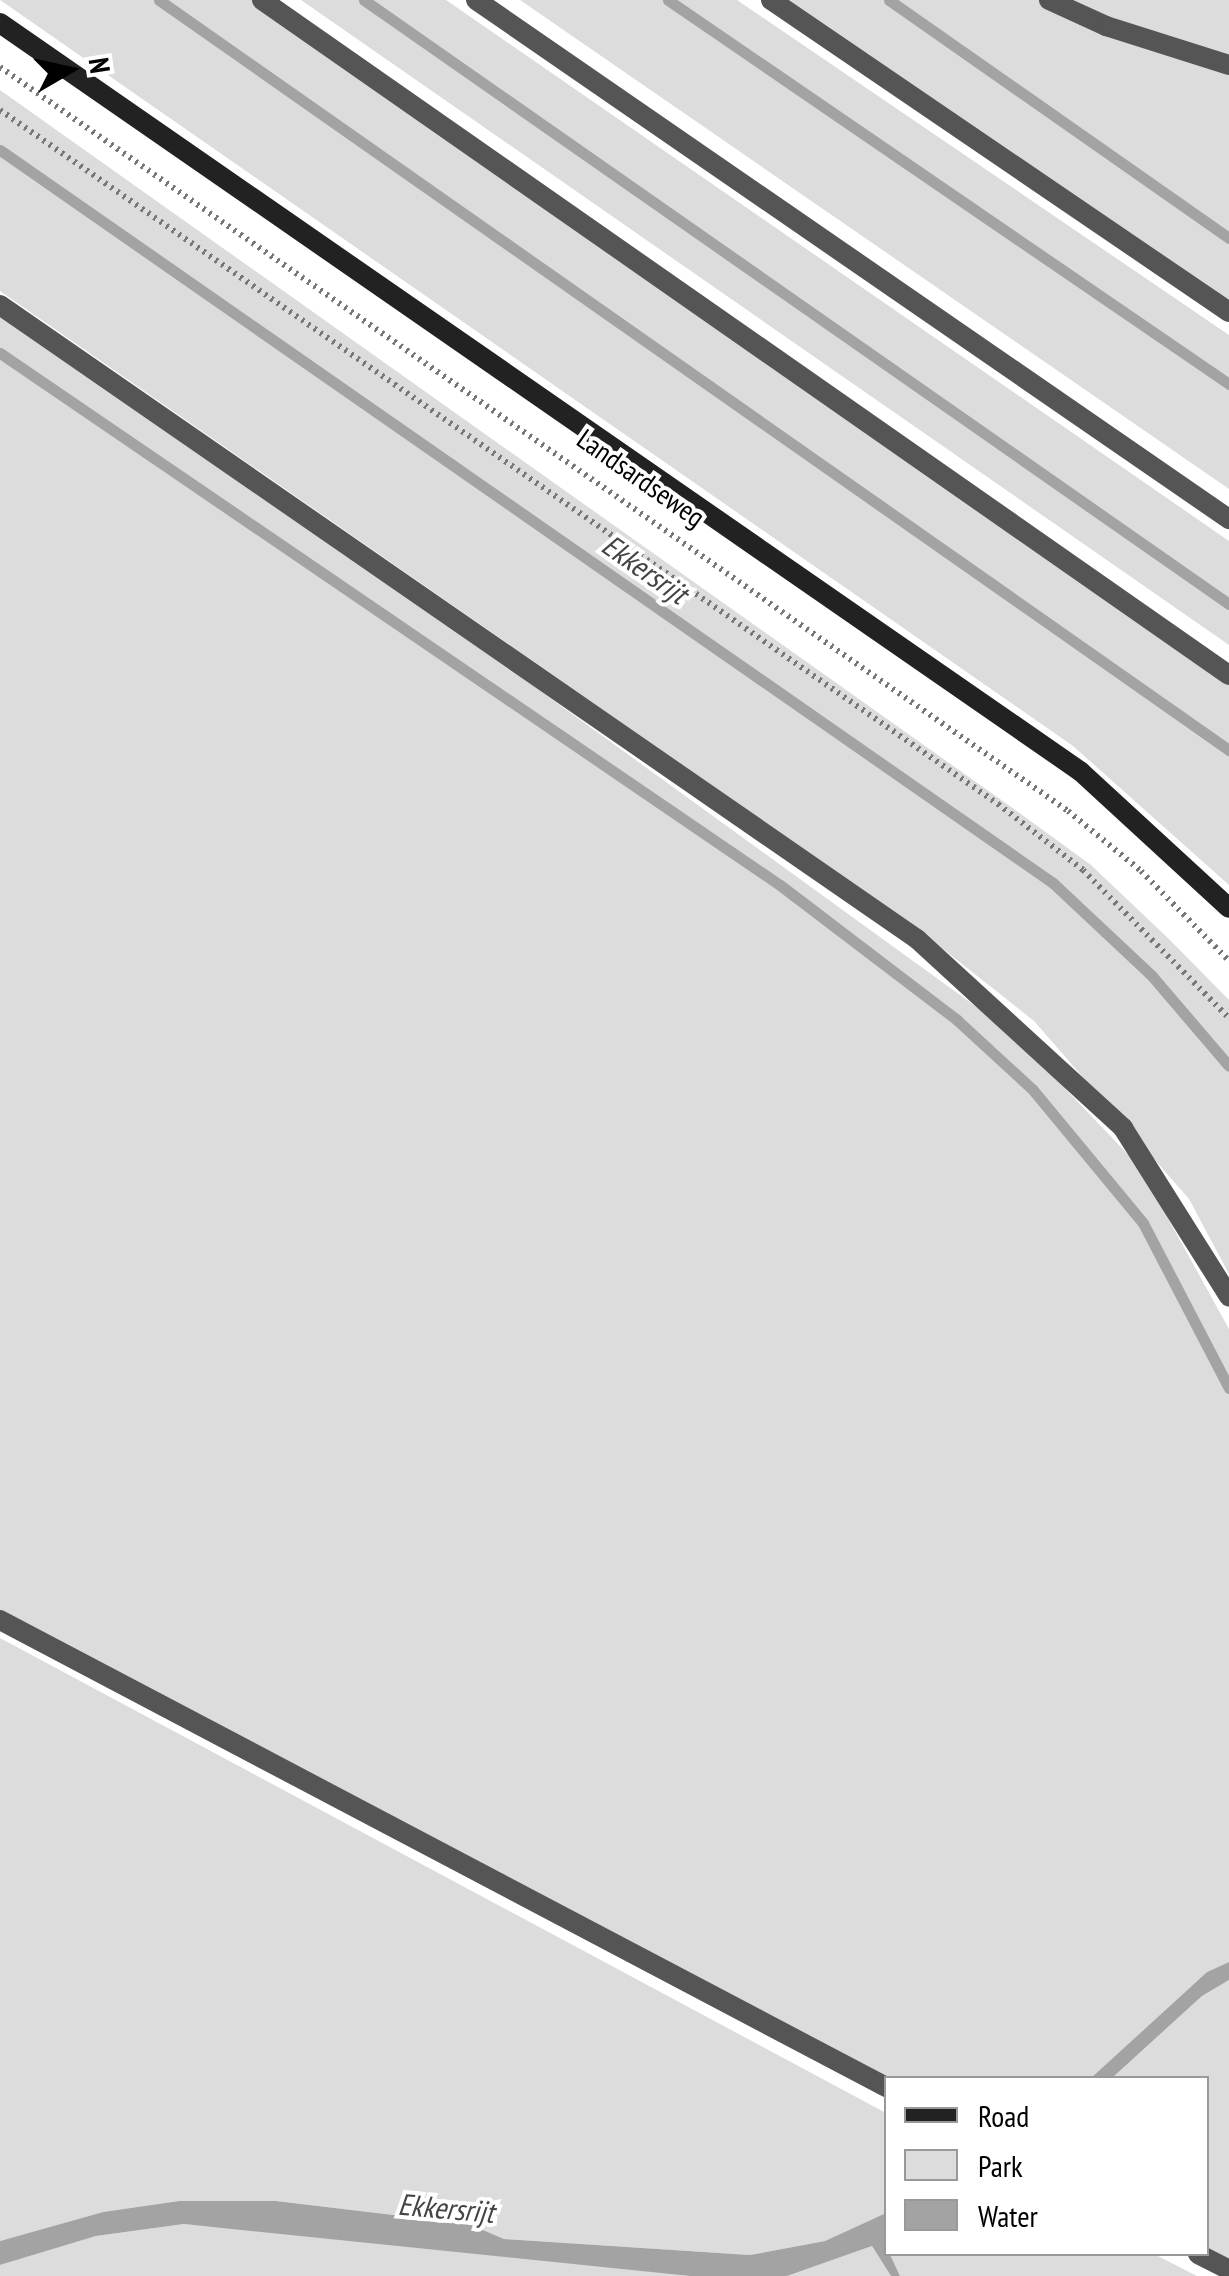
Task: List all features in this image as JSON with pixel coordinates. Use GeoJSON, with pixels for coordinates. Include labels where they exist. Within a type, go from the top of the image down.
{"type":"FeatureCollection","features":[{"type":"Feature","properties":{"kind":"street","name":"Landsardseweg"},"geometry":{"type":"LineString","coordinates":[[0,24],[1080,771],[1229,908]]}},
{"type":"Feature","properties":{"kind":"lane"},"geometry":{"type":"LineString","coordinates":[[262,0],[1229,674]]}},
{"type":"Feature","properties":{"kind":"lane"},"geometry":{"type":"LineString","coordinates":[[476,0],[1229,519]]}},
{"type":"Feature","properties":{"kind":"lane"},"geometry":{"type":"LineString","coordinates":[[772,0],[1229,312]]}},
{"type":"Feature","properties":{"kind":"lane"},"geometry":{"type":"LineString","coordinates":[[1049,0],[1106,26],[1229,65]]}},
{"type":"Feature","properties":{"kind":"lane"},"geometry":{"type":"LineString","coordinates":[[0,304],[917,939],[1124,1128],[1229,1296]]}},
{"type":"Feature","properties":{"kind":"lane"},"geometry":{"type":"LineString","coordinates":[[0,1620],[884,2086]]}},
{"type":"Feature","properties":{"kind":"lane"},"geometry":{"type":"LineString","coordinates":[[1202,2256],[1229,2270]]}},
{"type":"Feature","properties":{"kind":"path","name":"Landsardseweg"},"geometry":{"type":"LineString","coordinates":[[0,67],[1068,812],[1141,871],[1229,961]]}},
{"type":"Feature","properties":{"kind":"path"},"geometry":{"type":"LineString","coordinates":[[0,110],[998,804],[1096,882],[1229,1018]]}},
{"type":"Feature","properties":{"kind":"green space"},"geometry":{"type":"Polygon","coordinates":[[[0,0],[262,0],[1229,675],[1229,885],[1073,746],[0,0]]]}},
{"type":"Feature","properties":{"kind":"green space"},"geometry":{"type":"Polygon","coordinates":[[[301,0],[446,0],[1229,541],[1229,645],[301,0]]]}},
{"type":"Feature","properties":{"kind":"green space"},"geometry":{"type":"Polygon","coordinates":[[[520,0],[737,0],[1229,335],[1229,489],[520,0]]]}},
{"type":"Feature","properties":{"kind":"green space"},"geometry":{"type":"Polygon","coordinates":[[[771,0],[1229,0],[1229,312],[771,0]]]}},
{"type":"Feature","properties":{"kind":"green space"},"geometry":{"type":"Polygon","coordinates":[[[0,90],[1014,809],[1091,865],[1171,941],[1229,1000],[1229,1274],[1189,1199],[1034,1021],[909,922],[0,291],[0,90]]]}},
{"type":"Feature","properties":{"kind":"green space"},"geometry":{"type":"Polygon","coordinates":[[[0,314],[386,579],[1011,1032],[1139,1166],[1229,1329],[1229,1962],[1207,1972],[1093,2076],[884,2077],[0,1617],[0,314]]]}},
{"type":"Feature","properties":{"kind":"green space"},"geometry":{"type":"Polygon","coordinates":[[[0,1638],[884,2112],[884,2214],[825,2241],[750,2255],[504,2239],[469,2224],[276,2201],[179,2201],[103,2212],[0,2241],[0,1638]]]}},
{"type":"Feature","properties":{"kind":"green space"},"geometry":{"type":"Polygon","coordinates":[[[1229,1980],[1229,2263],[1209,2252],[1209,2076],[1114,2076],[1202,1996],[1229,1980]]]}},
{"type":"Feature","properties":{"kind":"green space"},"geometry":{"type":"Polygon","coordinates":[[[184,2224],[396,2242],[690,2276],[0,2276],[0,2265],[96,2236],[184,2224]]]}},
{"type":"Feature","properties":{"kind":"green space"},"geometry":{"type":"Polygon","coordinates":[[[872,2246],[891,2276],[787,2276],[872,2246]]]}},
{"type":"Feature","properties":{"kind":"green space"},"geometry":{"type":"Polygon","coordinates":[[[890,2256],[1158,2256],[1197,2276],[900,2276],[890,2256]]]}},
{"type":"Feature","properties":{"kind":"water"},"geometry":{"type":"Polygon","coordinates":[[[1229,1962],[1229,1980],[1202,1996],[1114,2076],[1093,2076],[1207,1972],[1229,1962]]]}},
{"type":"Feature","properties":{"kind":"water"},"geometry":{"type":"Polygon","coordinates":[[[179,2201],[276,2201],[469,2224],[504,2239],[750,2255],[825,2241],[884,2214],[884,2256],[891,2256],[900,2276],[891,2276],[872,2246],[787,2276],[690,2276],[184,2224],[96,2236],[0,2265],[0,2241],[103,2212],[179,2201]]]}},
{"type":"Feature","properties":{"kind":"waterway"},"geometry":{"type":"LineString","coordinates":[[159,0],[1229,750]]}},
{"type":"Feature","properties":{"kind":"waterway"},"geometry":{"type":"LineString","coordinates":[[364,0],[1229,604]]}},
{"type":"Feature","properties":{"kind":"waterway"},"geometry":{"type":"LineString","coordinates":[[668,0],[1229,384]]}},
{"type":"Feature","properties":{"kind":"waterway"},"geometry":{"type":"LineString","coordinates":[[889,0],[1229,238]]}},
{"type":"Feature","properties":{"kind":"waterway","name":"Ekkersrijt"},"geometry":{"type":"LineString","coordinates":[[0,150],[1053,883],[1152,976],[1229,1066]]}},
{"type":"Feature","properties":{"kind":"waterway"},"geometry":{"type":"LineString","coordinates":[[0,353],[780,885],[957,1020],[1033,1090],[1143,1223],[1229,1388]]}}]}
